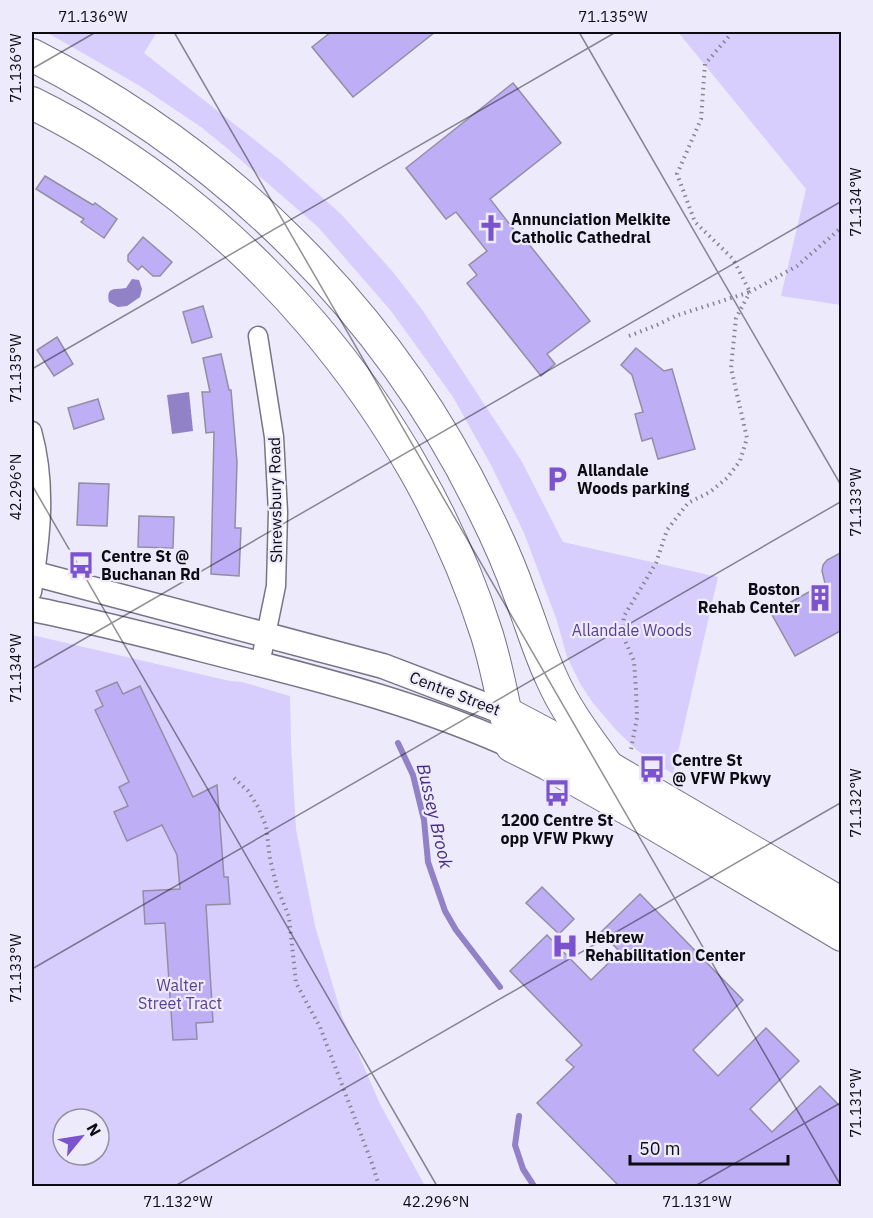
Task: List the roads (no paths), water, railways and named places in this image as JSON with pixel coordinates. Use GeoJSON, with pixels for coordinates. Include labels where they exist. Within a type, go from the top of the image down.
{"type":"FeatureCollection","features":[{"type":"Feature","properties":{"kind":"highway"},"geometry":{"type":"LineString","coordinates":[[32,55],[129,110],[190,153],[280,229],[360,316],[408,380],[466,475],[507,563],[552,680],[573,716],[620,758]]}},
{"type":"Feature","properties":{"kind":"highway"},"geometry":{"type":"LineString","coordinates":[[32,103],[103,144],[194,210],[277,286],[327,342],[350,372],[403,449],[447,532],[487,637],[512,746]]}},
{"type":"Feature","properties":{"kind":"highway","name":"Centre Street"},"geometry":{"type":"LineString","coordinates":[[506,713],[620,758],[842,904]]}},
{"type":"Feature","properties":{"kind":"highway","name":"Centre Street"},"geometry":{"type":"LineString","coordinates":[[512,746],[644,818],[842,935]]}},
{"type":"Feature","properties":{"kind":"main road","name":"Centre Street"},"geometry":{"type":"LineString","coordinates":[[32,580],[266,635],[383,666],[506,713]]}},
{"type":"Feature","properties":{"kind":"main road","name":"Centre Street"},"geometry":{"type":"LineString","coordinates":[[32,609],[130,630],[350,687],[411,706],[512,746]]}},
{"type":"Feature","properties":{"kind":"street","name":"Shrewsbury Road"},"geometry":{"type":"LineString","coordinates":[[258,336],[274,437],[278,512],[276,586],[260,664]]}},
{"type":"Feature","properties":{"kind":"street"},"geometry":{"type":"LineString","coordinates":[[32,430],[39,461],[42,497],[40,542],[32,580]]}},
{"type":"Feature","properties":{"kind":"waterway","name":"Bussey Brook"},"geometry":{"type":"LineString","coordinates":[[398,743],[413,775],[424,820],[428,862],[445,911],[456,930],[500,987]]}},
{"type":"Feature","properties":{"kind":"waterway","name":"Bussey Brook"},"geometry":{"type":"LineString","coordinates":[[519,1116],[515,1145],[523,1169],[534,1186]]}},
{"type":"Feature","properties":{"kind":"place","name":"Annunciation Melkite Catholic Cathedral"},"geometry":{"type":"Point","coordinates":[491,228]}},
{"type":"Feature","properties":{"kind":"place","name":"Allandale Woods parking"},"geometry":{"type":"Point","coordinates":[557,479]}},
{"type":"Feature","properties":{"kind":"place","name":"Centre St @ Buchanan Rd"},"geometry":{"type":"Point","coordinates":[81,565]}},
{"type":"Feature","properties":{"kind":"place","name":"Boston Rehab Center"},"geometry":{"type":"Point","coordinates":[820,598]}},
{"type":"Feature","properties":{"kind":"place","name":"Centre St @ VFW Pkwy"},"geometry":{"type":"Point","coordinates":[652,769]}},
{"type":"Feature","properties":{"kind":"place","name":"1200 Centre St opp VFW Pkwy"},"geometry":{"type":"Point","coordinates":[557,793]}},
{"type":"Feature","properties":{"kind":"place","name":"Hebrew Rehabilitation Center"},"geometry":{"type":"Point","coordinates":[565,946]}},
{"type":"Feature","properties":{"kind":"park label","name":"Allandale Woods"},"geometry":{"type":"Point","coordinates":[632,630]}},
{"type":"Feature","properties":{"kind":"park label","name":"Walter Street Tract"},"geometry":{"type":"Point","coordinates":[180,994]}}]}
